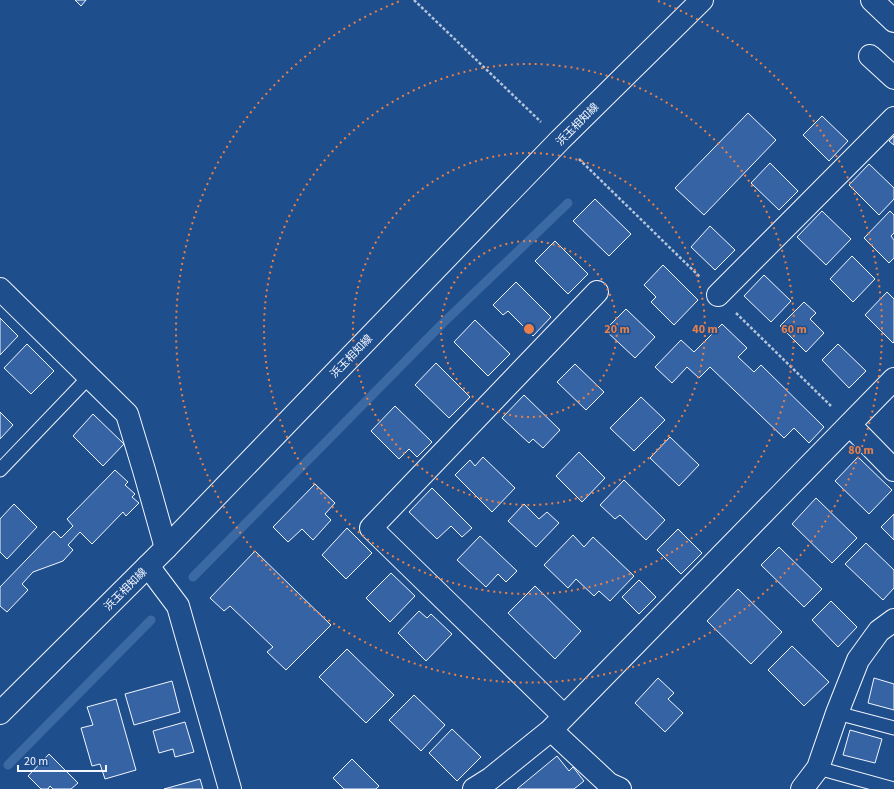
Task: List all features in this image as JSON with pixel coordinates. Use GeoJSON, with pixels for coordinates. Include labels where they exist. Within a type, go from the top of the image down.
{"type":"FeatureCollection","features":[{"type":"Feature","properties":{"kind":"main road","name":"浜玉相知線"},"geometry":{"type":"LineString","coordinates":[[1,708],[166,548],[560,140],[702,0]]}},
{"type":"Feature","properties":{"kind":"main road"},"geometry":{"type":"LineString","coordinates":[[872,0],[894,21]]}},
{"type":"Feature","properties":{"kind":"main road"},"geometry":{"type":"LineString","coordinates":[[870,56],[894,78]]}},
{"type":"Feature","properties":{"kind":"main road"},"geometry":{"type":"LineString","coordinates":[[718,295],[894,118]]}},
{"type":"Feature","properties":{"kind":"main road"},"geometry":{"type":"LineString","coordinates":[[0,289],[127,414],[166,548]]}},
{"type":"Feature","properties":{"kind":"main road"},"geometry":{"type":"LineString","coordinates":[[597,292],[371,528],[558,723],[611,787]]}},
{"type":"Feature","properties":{"kind":"main road"},"geometry":{"type":"LineString","coordinates":[[474,789],[490,779],[558,723],[894,379]]}},
{"type":"Feature","properties":{"kind":"main road"},"geometry":{"type":"LineString","coordinates":[[850,425],[894,470]]}},
{"type":"Feature","properties":{"kind":"main road"},"geometry":{"type":"LineString","coordinates":[[148,566],[178,606],[230,789]]}},
{"type":"Feature","properties":{"kind":"main road"},"geometry":{"type":"LineString","coordinates":[[802,789],[818,768],[837,713],[858,660],[879,631],[894,620]]}},
{"type":"Feature","properties":{"kind":"lane"},"geometry":{"type":"LineString","coordinates":[[0,470],[89,376]]}},
{"type":"Feature","properties":{"kind":"lane"},"geometry":{"type":"LineString","coordinates":[[837,713],[894,728]]}},
{"type":"Feature","properties":{"kind":"lane"},"geometry":{"type":"LineString","coordinates":[[818,768],[894,789]]}},
{"type":"Feature","properties":{"kind":"path"},"geometry":{"type":"LineString","coordinates":[[414,0],[560,140]]}},
{"type":"Feature","properties":{"kind":"building"},"geometry":{"type":"Polygon","coordinates":[[[75,0],[86,0],[81,6],[75,0]]]}},
{"type":"Feature","properties":{"kind":"building"},"geometry":{"type":"Polygon","coordinates":[[[748,113],[776,140],[704,215],[675,188],[748,113]]]}},
{"type":"Feature","properties":{"kind":"building"},"geometry":{"type":"Polygon","coordinates":[[[822,116],[848,141],[829,161],[803,135],[822,116]]]}},
{"type":"Feature","properties":{"kind":"building"},"geometry":{"type":"Polygon","coordinates":[[[894,136],[894,145],[889,141],[894,136]]]}},
{"type":"Feature","properties":{"kind":"building"},"geometry":{"type":"Polygon","coordinates":[[[770,163],[798,191],[779,210],[751,183],[770,163]]]}},
{"type":"Feature","properties":{"kind":"building"},"geometry":{"type":"Polygon","coordinates":[[[869,164],[894,188],[894,199],[879,215],[849,185],[869,164]]]}},
{"type":"Feature","properties":{"kind":"building"},"geometry":{"type":"Polygon","coordinates":[[[595,199],[631,234],[609,256],[573,221],[595,199]]]}},
{"type":"Feature","properties":{"kind":"building"},"geometry":{"type":"Polygon","coordinates":[[[822,211],[851,239],[826,265],[797,237],[822,211]]]}},
{"type":"Feature","properties":{"kind":"building"},"geometry":{"type":"Polygon","coordinates":[[[890,211],[894,215],[894,233],[891,236],[894,240],[894,258],[889,263],[864,238],[890,211]]]}},
{"type":"Feature","properties":{"kind":"building"},"geometry":{"type":"Polygon","coordinates":[[[710,226],[735,250],[715,270],[691,247],[710,226]]]}},
{"type":"Feature","properties":{"kind":"building"},"geometry":{"type":"Polygon","coordinates":[[[555,241],[588,274],[568,294],[535,261],[555,241]]]}},
{"type":"Feature","properties":{"kind":"building"},"geometry":{"type":"Polygon","coordinates":[[[852,256],[875,279],[853,302],[830,279],[852,256]]]}},
{"type":"Feature","properties":{"kind":"building"},"geometry":{"type":"Polygon","coordinates":[[[663,265],[698,300],[674,325],[651,302],[656,297],[644,285],[663,265]]]}},
{"type":"Feature","properties":{"kind":"building"},"geometry":{"type":"Polygon","coordinates":[[[764,275],[791,301],[771,322],[744,296],[764,275]]]}},
{"type":"Feature","properties":{"kind":"building"},"geometry":{"type":"Polygon","coordinates":[[[516,282],[551,317],[533,336],[508,311],[503,315],[493,305],[516,282]]]}},
{"type":"Feature","properties":{"kind":"building"},"geometry":{"type":"Polygon","coordinates":[[[887,292],[894,299],[893,343],[865,315],[887,292]]]}},
{"type":"Feature","properties":{"kind":"building"},"geometry":{"type":"Polygon","coordinates":[[[804,302],[816,313],[810,319],[824,333],[806,352],[780,326],[804,302]]]}},
{"type":"Feature","properties":{"kind":"building"},"geometry":{"type":"Polygon","coordinates":[[[626,309],[655,337],[635,358],[605,330],[626,309]]]}},
{"type":"Feature","properties":{"kind":"building"},"geometry":{"type":"Polygon","coordinates":[[[0,318],[18,336],[0,355],[0,318]]]}},
{"type":"Feature","properties":{"kind":"building"},"geometry":{"type":"Polygon","coordinates":[[[475,320],[510,354],[488,376],[454,342],[475,320]]]}},
{"type":"Feature","properties":{"kind":"building"},"geometry":{"type":"Polygon","coordinates":[[[722,324],[747,348],[738,357],[754,372],[761,365],[824,427],[809,443],[794,428],[784,438],[710,367],[699,378],[687,367],[672,383],[655,367],[681,340],[694,352],[722,324]]]}},
{"type":"Feature","properties":{"kind":"building"},"geometry":{"type":"Polygon","coordinates":[[[27,344],[54,371],[31,394],[4,368],[27,344]]]}},
{"type":"Feature","properties":{"kind":"building"},"geometry":{"type":"Polygon","coordinates":[[[838,344],[866,371],[849,388],[822,360],[838,344]]]}},
{"type":"Feature","properties":{"kind":"building"},"geometry":{"type":"Polygon","coordinates":[[[436,363],[470,397],[449,418],[415,385],[436,363]]]}},
{"type":"Feature","properties":{"kind":"building"},"geometry":{"type":"Polygon","coordinates":[[[575,364],[604,392],[586,410],[557,382],[575,364]]]}},
{"type":"Feature","properties":{"kind":"building"},"geometry":{"type":"Polygon","coordinates":[[[524,395],[560,430],[543,448],[533,439],[529,443],[502,418],[524,395]]]}},
{"type":"Feature","properties":{"kind":"building"},"geometry":{"type":"Polygon","coordinates":[[[641,397],[665,420],[634,451],[610,428],[641,397]]]}},
{"type":"Feature","properties":{"kind":"building"},"geometry":{"type":"Polygon","coordinates":[[[395,406],[432,442],[417,457],[409,449],[399,459],[371,431],[395,406]]]}},
{"type":"Feature","properties":{"kind":"building"},"geometry":{"type":"Polygon","coordinates":[[[0,412],[13,425],[0,439],[0,412]]]}},
{"type":"Feature","properties":{"kind":"building"},"geometry":{"type":"Polygon","coordinates":[[[93,414],[124,444],[103,466],[73,436],[93,414]]]}},
{"type":"Feature","properties":{"kind":"building"},"geometry":{"type":"Polygon","coordinates":[[[670,437],[699,465],[679,486],[650,458],[670,437]]]}},
{"type":"Feature","properties":{"kind":"building"},"geometry":{"type":"Polygon","coordinates":[[[579,452],[605,478],[582,502],[556,476],[579,452]]]}},
{"type":"Feature","properties":{"kind":"building"},"geometry":{"type":"Polygon","coordinates":[[[483,457],[515,488],[492,512],[455,475],[470,460],[475,466],[483,457]]]}},
{"type":"Feature","properties":{"kind":"building"},"geometry":{"type":"Polygon","coordinates":[[[858,457],[892,490],[869,514],[835,481],[858,457]]]}},
{"type":"Feature","properties":{"kind":"building"},"geometry":{"type":"Polygon","coordinates":[[[115,470],[128,482],[125,485],[135,494],[132,497],[139,503],[126,516],[123,512],[92,544],[80,532],[68,545],[73,550],[63,561],[33,572],[22,584],[28,590],[7,612],[0,606],[0,587],[54,531],[61,538],[73,526],[67,519],[115,470]]]}},
{"type":"Feature","properties":{"kind":"building"},"geometry":{"type":"Polygon","coordinates":[[[624,480],[665,520],[646,540],[620,515],[615,519],[600,505],[624,480]]]}},
{"type":"Feature","properties":{"kind":"building"},"geometry":{"type":"Polygon","coordinates":[[[315,484],[335,503],[325,514],[331,520],[313,540],[302,529],[288,542],[273,527],[315,484]]]}},
{"type":"Feature","properties":{"kind":"building"},"geometry":{"type":"Polygon","coordinates":[[[432,488],[472,528],[462,537],[451,526],[437,539],[409,512],[432,488]]]}},
{"type":"Feature","properties":{"kind":"building"},"geometry":{"type":"Polygon","coordinates":[[[816,498],[857,538],[832,563],[792,524],[816,498]]]}},
{"type":"Feature","properties":{"kind":"building"},"geometry":{"type":"Polygon","coordinates":[[[14,504],[37,527],[7,559],[0,552],[0,519],[14,504]]]}},
{"type":"Feature","properties":{"kind":"building"},"geometry":{"type":"Polygon","coordinates":[[[524,504],[539,519],[547,512],[559,523],[536,547],[508,521],[524,504]]]}},
{"type":"Feature","properties":{"kind":"building"},"geometry":{"type":"Polygon","coordinates":[[[894,514],[894,540],[881,527],[894,514]]]}},
{"type":"Feature","properties":{"kind":"building"},"geometry":{"type":"Polygon","coordinates":[[[347,528],[372,553],[346,579],[322,555],[347,528]]]}},
{"type":"Feature","properties":{"kind":"building"},"geometry":{"type":"Polygon","coordinates":[[[678,529],[702,553],[681,574],[657,550],[678,529]]]}},
{"type":"Feature","properties":{"kind":"building"},"geometry":{"type":"Polygon","coordinates":[[[573,535],[584,547],[593,537],[634,576],[610,601],[599,591],[594,596],[576,579],[568,588],[544,565],[573,535]]]}},
{"type":"Feature","properties":{"kind":"building"},"geometry":{"type":"Polygon","coordinates":[[[480,536],[517,571],[506,582],[498,574],[486,587],[457,560],[480,536]]]}},
{"type":"Feature","properties":{"kind":"building"},"geometry":{"type":"Polygon","coordinates":[[[866,543],[894,570],[894,588],[883,600],[845,564],[866,543]]]}},
{"type":"Feature","properties":{"kind":"building"},"geometry":{"type":"Polygon","coordinates":[[[779,547],[822,589],[804,607],[761,565],[779,547]]]}},
{"type":"Feature","properties":{"kind":"building"},"geometry":{"type":"Polygon","coordinates":[[[255,551],[331,625],[286,670],[267,652],[273,647],[230,606],[224,611],[210,598],[255,551]]]}},
{"type":"Feature","properties":{"kind":"building"},"geometry":{"type":"Polygon","coordinates":[[[391,573],[415,596],[390,622],[366,598],[391,573]]]}},
{"type":"Feature","properties":{"kind":"building"},"geometry":{"type":"Polygon","coordinates":[[[639,580],[656,597],[639,614],[622,597],[639,580]]]}},
{"type":"Feature","properties":{"kind":"building"},"geometry":{"type":"Polygon","coordinates":[[[535,586],[581,631],[555,659],[508,613],[535,586]]]}},
{"type":"Feature","properties":{"kind":"building"},"geometry":{"type":"Polygon","coordinates":[[[738,589],[782,632],[751,664],[707,621],[738,589]]]}},
{"type":"Feature","properties":{"kind":"building"},"geometry":{"type":"Polygon","coordinates":[[[831,601],[857,627],[838,647],[812,620],[831,601]]]}},
{"type":"Feature","properties":{"kind":"building"},"geometry":{"type":"Polygon","coordinates":[[[419,611],[427,618],[431,614],[452,634],[426,661],[398,633],[419,611]]]}},
{"type":"Feature","properties":{"kind":"building"},"geometry":{"type":"Polygon","coordinates":[[[792,646],[829,682],[804,706],[768,670],[792,646]]]}},
{"type":"Feature","properties":{"kind":"building"},"geometry":{"type":"Polygon","coordinates":[[[347,649],[394,695],[366,723],[319,677],[347,649]]]}},
{"type":"Feature","properties":{"kind":"building"},"geometry":{"type":"Polygon","coordinates":[[[658,678],[674,693],[668,699],[683,713],[665,732],[635,703],[658,678]]]}},
{"type":"Feature","properties":{"kind":"building"},"geometry":{"type":"Polygon","coordinates":[[[874,678],[894,684],[894,710],[868,703],[874,678]]]}},
{"type":"Feature","properties":{"kind":"building"},"geometry":{"type":"Polygon","coordinates":[[[172,681],[180,712],[134,725],[125,694],[172,681]]]}},
{"type":"Feature","properties":{"kind":"building"},"geometry":{"type":"Polygon","coordinates":[[[414,695],[445,725],[421,751],[389,720],[414,695]]]}},
{"type":"Feature","properties":{"kind":"building"},"geometry":{"type":"Polygon","coordinates":[[[116,699],[136,770],[105,779],[100,764],[92,766],[81,728],[93,725],[87,707],[116,699]]]}},
{"type":"Feature","properties":{"kind":"building"},"geometry":{"type":"Polygon","coordinates":[[[185,722],[194,752],[175,757],[173,749],[159,753],[153,731],[185,722]]]}},
{"type":"Feature","properties":{"kind":"building"},"geometry":{"type":"Polygon","coordinates":[[[452,729],[481,757],[457,781],[429,753],[452,729]]]}},
{"type":"Feature","properties":{"kind":"building"},"geometry":{"type":"Polygon","coordinates":[[[850,730],[882,739],[875,763],[843,755],[850,730]]]}},
{"type":"Feature","properties":{"kind":"building"},"geometry":{"type":"Polygon","coordinates":[[[49,754],[78,783],[71,789],[53,789],[50,786],[48,789],[41,789],[28,776],[49,754]]]}},
{"type":"Feature","properties":{"kind":"building"},"geometry":{"type":"Polygon","coordinates":[[[557,756],[569,771],[573,767],[584,781],[574,789],[517,789],[557,756]]]}},
{"type":"Feature","properties":{"kind":"building"},"geometry":{"type":"Polygon","coordinates":[[[352,759],[379,786],[376,789],[344,789],[333,778],[352,759]]]}},
{"type":"Feature","properties":{"kind":"building"},"geometry":{"type":"Polygon","coordinates":[[[200,779],[203,789],[164,789],[200,779]]]}},
{"type":"Feature","properties":{"kind":"waterway"},"geometry":{"type":"LineString","coordinates":[[193,577],[442,324],[568,203]]}},
{"type":"Feature","properties":{"kind":"waterway"},"geometry":{"type":"LineString","coordinates":[[8,765],[151,620]]}}]}
